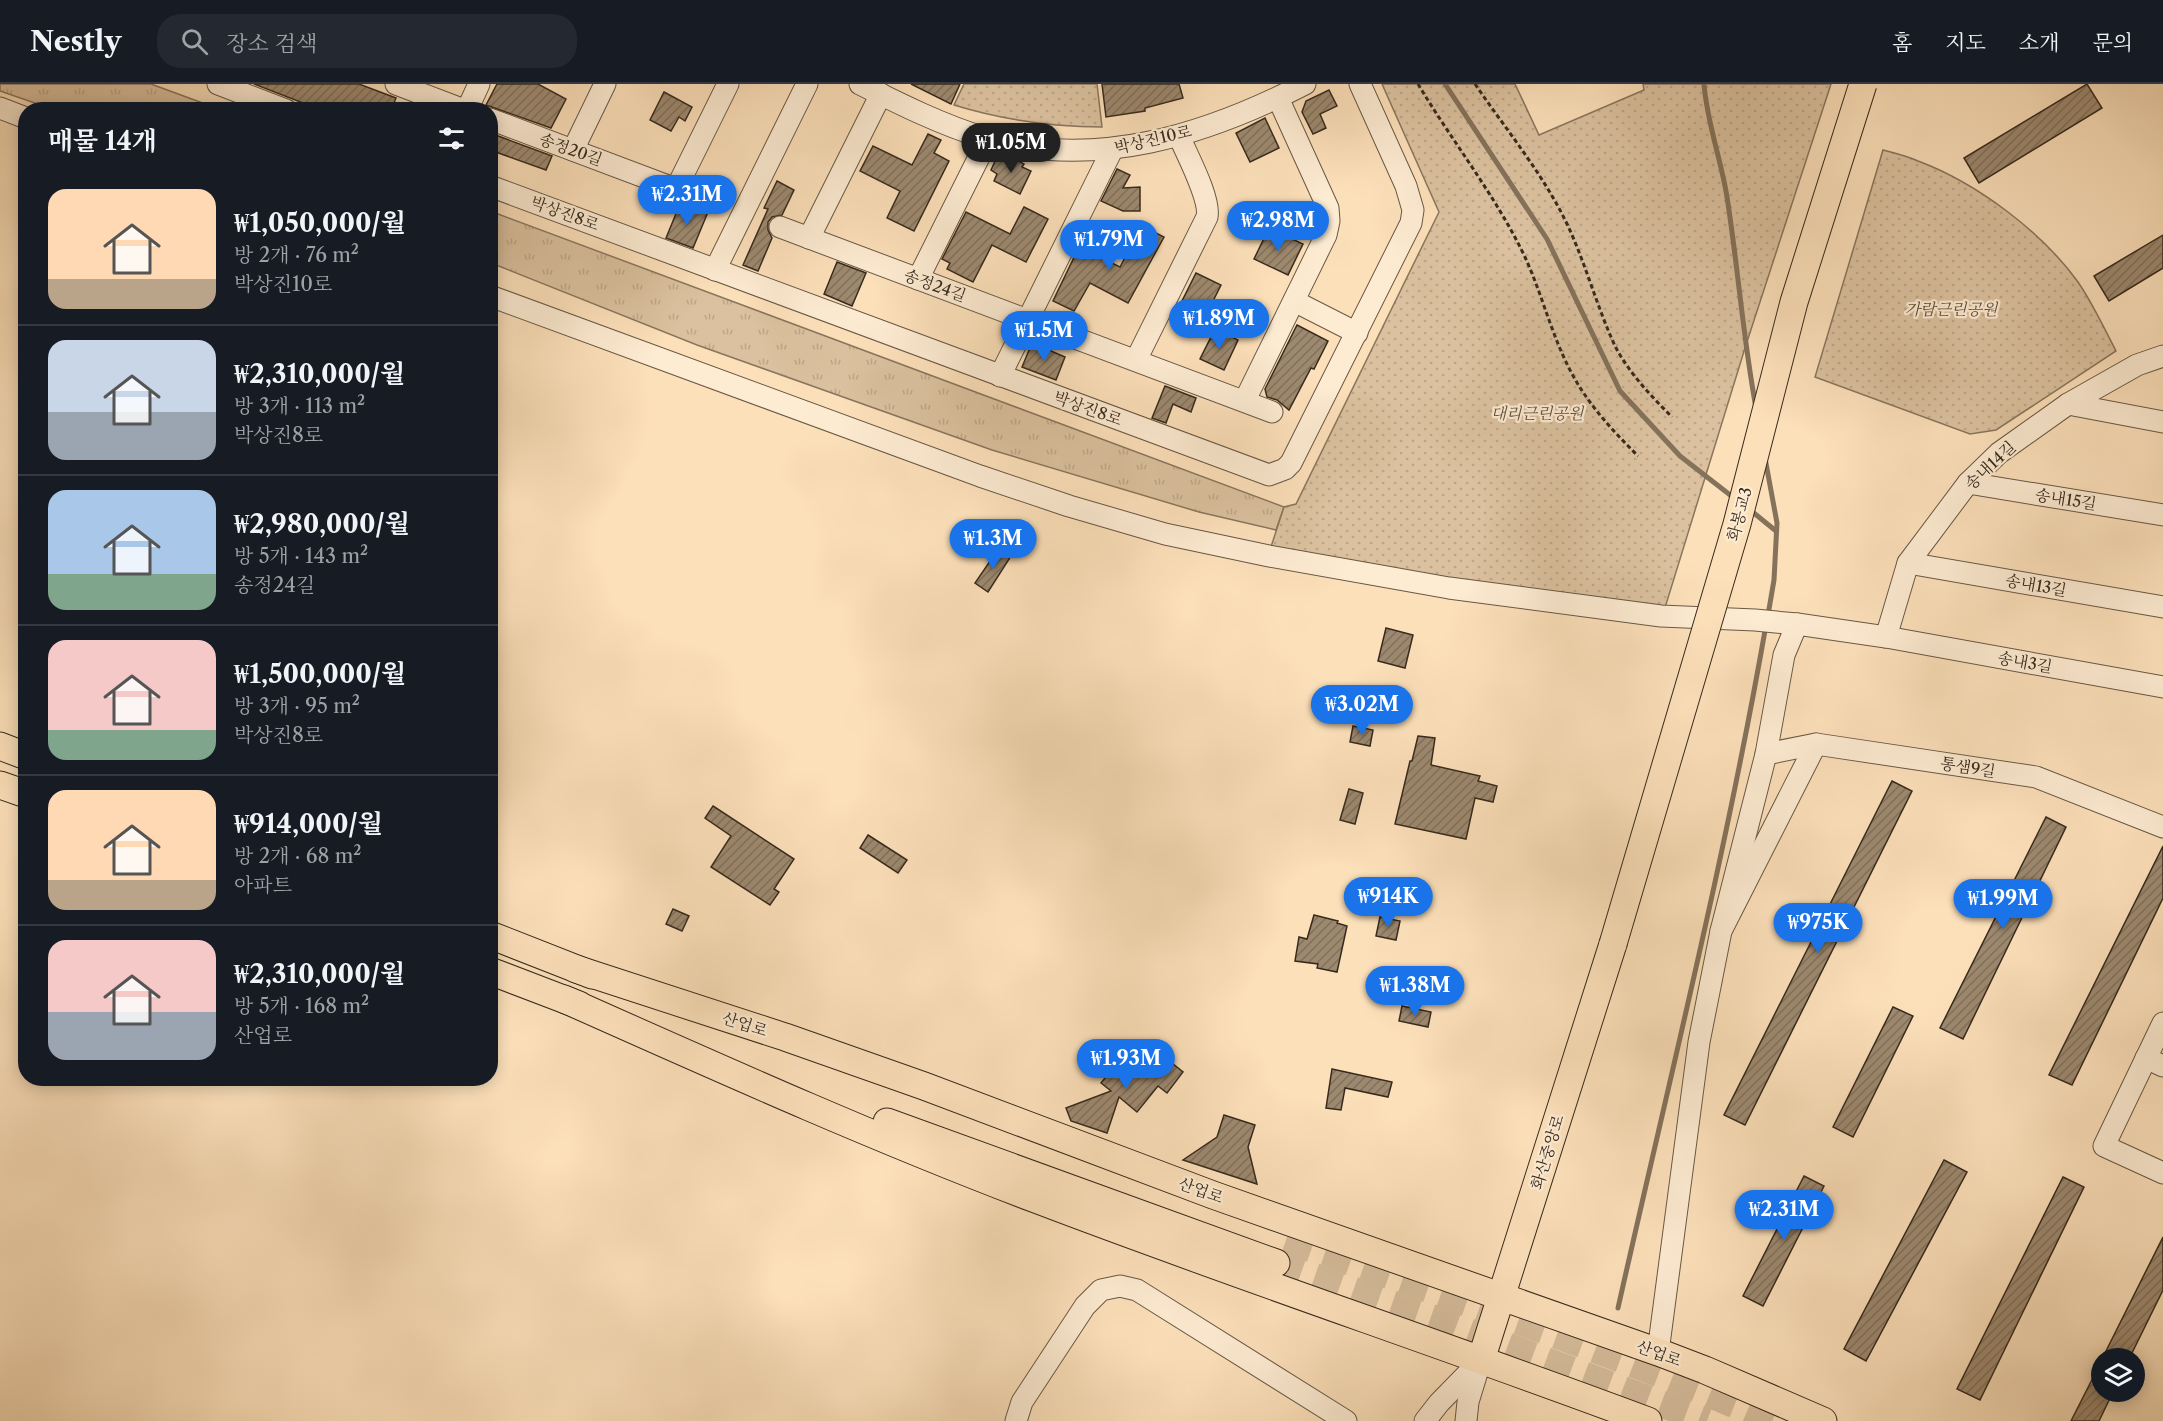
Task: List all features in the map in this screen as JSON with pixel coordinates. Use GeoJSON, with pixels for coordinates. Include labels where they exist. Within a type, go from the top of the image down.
{"type":"FeatureCollection","features":[{"type":"Feature","properties":{"kind":"main road","name":"화봉교3"},"geometry":{"type":"LineString","coordinates":[[1613,944],[1737,524],[1794,302],[1863,84]]}},
{"type":"Feature","properties":{"kind":"main road"},"geometry":{"type":"LineString","coordinates":[[0,746],[18,753]]}},
{"type":"Feature","properties":{"kind":"main road"},"geometry":{"type":"LineString","coordinates":[[0,784],[18,791]]}},
{"type":"Feature","properties":{"kind":"main road","name":"산업로"},"geometry":{"type":"LineString","coordinates":[[498,939],[993,1131],[1281,1251],[815,1095],[498,974]]}},
{"type":"Feature","properties":{"kind":"main road","name":"화산중앙로"},"geometry":{"type":"LineString","coordinates":[[1481,1360],[1613,944]]}},
{"type":"Feature","properties":{"kind":"main road","name":"산업로"},"geometry":{"type":"LineString","coordinates":[[576,969],[784,1037],[924,1086],[1213,1195],[1658,1352],[1823,1421]]}},
{"type":"Feature","properties":{"kind":"main road","name":"산업로"},"geometry":{"type":"LineString","coordinates":[[564,999],[777,1094],[1014,1191],[1186,1256],[1648,1421]]}},
{"type":"Feature","properties":{"kind":"street"},"geometry":{"type":"LineString","coordinates":[[218,84],[265,102]]}},
{"type":"Feature","properties":{"kind":"street"},"geometry":{"type":"LineString","coordinates":[[396,84],[444,102]]}},
{"type":"Feature","properties":{"kind":"street"},"geometry":{"type":"LineString","coordinates":[[469,102],[479,84]]}},
{"type":"Feature","properties":{"kind":"street"},"geometry":{"type":"LineString","coordinates":[[573,150],[605,84]]}},
{"type":"Feature","properties":{"kind":"street"},"geometry":{"type":"LineString","coordinates":[[676,189],[728,84]]}},
{"type":"Feature","properties":{"kind":"street"},"geometry":{"type":"LineString","coordinates":[[715,270],[807,84]]}},
{"type":"Feature","properties":{"kind":"street","name":"박상진10로"},"geometry":{"type":"LineString","coordinates":[[860,84],[958,129],[988,139],[1036,147],[1112,150],[1179,136],[1278,98],[1305,84]]}},
{"type":"Feature","properties":{"kind":"street","name":"박상진8로"},"geometry":{"type":"LineString","coordinates":[[498,189],[1269,475],[1285,469],[1291,463],[1411,223],[1413,210],[1406,186],[1360,84]]}},
{"type":"Feature","properties":{"kind":"street"},"geometry":{"type":"LineString","coordinates":[[809,238],[881,94]]}},
{"type":"Feature","properties":{"kind":"street"},"geometry":{"type":"LineString","coordinates":[[1245,400],[1326,235],[1329,221],[1328,208],[1278,98]]}},
{"type":"Feature","properties":{"kind":"street"},"geometry":{"type":"LineString","coordinates":[[0,108],[18,115]]}},
{"type":"Feature","properties":{"kind":"street","name":"송정20길"},"geometry":{"type":"LineString","coordinates":[[498,122],[702,198]]}},
{"type":"Feature","properties":{"kind":"street"},"geometry":{"type":"LineString","coordinates":[[1136,360],[1208,211],[1206,199],[1179,136]]}},
{"type":"Feature","properties":{"kind":"street"},"geometry":{"type":"LineString","coordinates":[[918,279],[988,139]]}},
{"type":"Feature","properties":{"kind":"street"},"geometry":{"type":"LineString","coordinates":[[1000,376],[1112,150]]}},
{"type":"Feature","properties":{"kind":"street","name":"송정24길"},"geometry":{"type":"LineString","coordinates":[[780,227],[1272,412]]}},
{"type":"Feature","properties":{"kind":"street","name":"송내3길"},"geometry":{"type":"LineString","coordinates":[[498,299],[980,476],[1069,506],[1165,534],[1302,563],[1449,588],[1660,616],[1755,620],[1887,637],[2163,687]]}},
{"type":"Feature","properties":{"kind":"street"},"geometry":{"type":"LineString","coordinates":[[1294,301],[1357,333]]}},
{"type":"Feature","properties":{"kind":"street","name":"송내14길"},"geometry":{"type":"LineString","coordinates":[[1887,637],[1908,563],[1968,483],[1999,453],[2068,404],[2137,365],[2163,356]]}},
{"type":"Feature","properties":{"kind":"street"},"geometry":{"type":"LineString","coordinates":[[2068,404],[2163,422]]}},
{"type":"Feature","properties":{"kind":"street","name":"송내15길"},"geometry":{"type":"LineString","coordinates":[[1968,483],[2163,515]]}},
{"type":"Feature","properties":{"kind":"street","name":"송내13길"},"geometry":{"type":"LineString","coordinates":[[1908,563],[2163,607]]}},
{"type":"Feature","properties":{"kind":"street"},"geometry":{"type":"LineString","coordinates":[[1658,1352],[1699,1042],[1721,931],[1766,754],[1788,624]]}},
{"type":"Feature","properties":{"kind":"street"},"geometry":{"type":"LineString","coordinates":[[1721,931],[1816,744]]}},
{"type":"Feature","properties":{"kind":"street","name":"통샘9길"},"geometry":{"type":"LineString","coordinates":[[1766,754],[1816,744],[2036,777],[2163,827]]}},
{"type":"Feature","properties":{"kind":"street"},"geometry":{"type":"LineString","coordinates":[[2163,1023],[2154,1062],[2104,1146],[2163,1173]]}},
{"type":"Feature","properties":{"kind":"street"},"geometry":{"type":"LineString","coordinates":[[1016,1421],[1022,1402],[1085,1306],[1101,1290],[1120,1286],[1137,1290],[1346,1421]]}},
{"type":"Feature","properties":{"kind":"street"},"geometry":{"type":"LineString","coordinates":[[1425,1421],[1439,1403],[1481,1360]]}},
{"type":"Feature","properties":{"kind":"street"},"geometry":{"type":"LineString","coordinates":[[1466,1421],[1468,1402],[1481,1360]]}},
{"type":"Feature","properties":{"kind":"path"},"geometry":{"type":"LineString","coordinates":[[1418,84],[1500,212],[1524,255],[1568,366],[1584,395],[1604,423],[1638,456]]}},
{"type":"Feature","properties":{"kind":"path"},"geometry":{"type":"LineString","coordinates":[[1475,84],[1550,193],[1572,236],[1615,346],[1654,399],[1672,417]]}},
{"type":"Feature","properties":{"kind":"green space"},"geometry":{"type":"Polygon","coordinates":[[[0,84],[151,84],[200,102],[32,102],[0,91],[0,84]]]}},
{"type":"Feature","properties":{"kind":"green space"},"geometry":{"type":"Polygon","coordinates":[[[964,84],[1097,84],[1102,127],[1027,122],[954,105],[964,84]]]}},
{"type":"Feature","properties":{"kind":"green space","name":"대리근린공원"},"geometry":{"type":"Polygon","coordinates":[[[1382,84],[1515,84],[1539,135],[1644,90],[1643,84],[1831,84],[1745,348],[1664,611],[1269,553],[1284,507],[1296,504],[1439,212],[1382,84]]]}},
{"type":"Feature","properties":{"kind":"green space","name":"가람근린공원"},"geometry":{"type":"Polygon","coordinates":[[[1883,150],[1914,159],[1963,182],[2007,211],[2027,228],[2063,263],[2078,282],[2116,351],[1996,430],[1970,434],[1815,377],[1883,150]]]}},
{"type":"Feature","properties":{"kind":"green space"},"geometry":{"type":"Polygon","coordinates":[[[498,214],[1284,507],[1276,530],[1199,512],[992,450],[697,345],[498,266],[498,214]]]}},
{"type":"Feature","properties":{"kind":"building"},"geometry":{"type":"Polygon","coordinates":[[[254,84],[359,84],[396,98],[394,102],[300,102],[254,84]]]}},
{"type":"Feature","properties":{"kind":"building"},"geometry":{"type":"Polygon","coordinates":[[[497,84],[538,84],[566,99],[551,128],[498,109],[498,102],[488,102],[497,84]]]}},
{"type":"Feature","properties":{"kind":"building"},"geometry":{"type":"Polygon","coordinates":[[[911,84],[960,84],[951,104],[911,84]]]}},
{"type":"Feature","properties":{"kind":"building"},"geometry":{"type":"Polygon","coordinates":[[[1102,84],[1179,84],[1183,98],[1145,108],[1145,111],[1106,117],[1102,84]]]}},
{"type":"Feature","properties":{"kind":"building"},"geometry":{"type":"Polygon","coordinates":[[[2087,84],[2102,108],[1979,183],[1964,158],[2087,84]]]}},
{"type":"Feature","properties":{"kind":"building"},"geometry":{"type":"Polygon","coordinates":[[[1329,90],[1337,106],[1320,114],[1326,128],[1313,134],[1302,112],[1306,101],[1329,90]]]}},
{"type":"Feature","properties":{"kind":"building"},"geometry":{"type":"Polygon","coordinates":[[[664,92],[692,107],[685,121],[679,117],[671,131],[650,120],[664,92]]]}},
{"type":"Feature","properties":{"kind":"building"},"geometry":{"type":"Polygon","coordinates":[[[1265,118],[1279,148],[1250,162],[1236,133],[1265,118]]]}},
{"type":"Feature","properties":{"kind":"building"},"geometry":{"type":"Polygon","coordinates":[[[928,134],[941,140],[934,153],[949,161],[914,231],[887,218],[900,191],[860,171],[873,146],[912,165],[928,134]]]}},
{"type":"Feature","properties":{"kind":"building"},"geometry":{"type":"Polygon","coordinates":[[[498,136],[552,156],[546,170],[498,153],[498,136]]]}},
{"type":"Feature","properties":{"kind":"building"},"geometry":{"type":"Polygon","coordinates":[[[997,157],[1007,162],[1010,157],[1024,164],[1022,167],[1031,171],[1020,194],[994,181],[997,174],[991,170],[997,157]]]}},
{"type":"Feature","properties":{"kind":"building"},"geometry":{"type":"Polygon","coordinates":[[[1117,169],[1130,175],[1123,188],[1140,187],[1140,211],[1123,211],[1101,201],[1117,169]]]}},
{"type":"Feature","properties":{"kind":"building"},"geometry":{"type":"Polygon","coordinates":[[[777,181],[794,190],[782,215],[772,217],[768,222],[768,230],[772,238],[758,271],[743,265],[768,209],[764,208],[777,181]]]}},
{"type":"Feature","properties":{"kind":"building"},"geometry":{"type":"Polygon","coordinates":[[[680,204],[708,212],[693,248],[666,238],[680,204]]]}},
{"type":"Feature","properties":{"kind":"building"},"geometry":{"type":"Polygon","coordinates":[[[1024,207],[1048,219],[1026,262],[992,245],[973,282],[947,269],[950,263],[942,259],[966,212],[1010,234],[1024,207]]]}},
{"type":"Feature","properties":{"kind":"building"},"geometry":{"type":"Polygon","coordinates":[[[1142,226],[1164,237],[1128,303],[1090,283],[1074,311],[1053,301],[1079,247],[1120,267],[1142,226]]]}},
{"type":"Feature","properties":{"kind":"building"},"geometry":{"type":"Polygon","coordinates":[[[1269,228],[1303,244],[1288,275],[1254,259],[1269,228]]]}},
{"type":"Feature","properties":{"kind":"building"},"geometry":{"type":"Polygon","coordinates":[[[2163,235],[2163,268],[2109,301],[2094,276],[2163,235]]]}},
{"type":"Feature","properties":{"kind":"building"},"geometry":{"type":"Polygon","coordinates":[[[837,262],[866,273],[852,306],[824,294],[837,262]]]}},
{"type":"Feature","properties":{"kind":"building"},"geometry":{"type":"Polygon","coordinates":[[[1196,273],[1221,285],[1204,319],[1179,307],[1196,273]]]}},
{"type":"Feature","properties":{"kind":"building"},"geometry":{"type":"Polygon","coordinates":[[[1297,325],[1328,341],[1289,410],[1277,400],[1267,397],[1265,389],[1297,325]]]}},
{"type":"Feature","properties":{"kind":"building"},"geometry":{"type":"Polygon","coordinates":[[[1215,329],[1238,340],[1224,370],[1200,359],[1215,329]]]}},
{"type":"Feature","properties":{"kind":"building"},"geometry":{"type":"Polygon","coordinates":[[[1032,343],[1065,357],[1056,380],[1022,367],[1032,343]]]}},
{"type":"Feature","properties":{"kind":"building"},"geometry":{"type":"Polygon","coordinates":[[[1165,386],[1196,398],[1191,412],[1173,404],[1166,423],[1152,418],[1165,386]]]}},
{"type":"Feature","properties":{"kind":"building"},"geometry":{"type":"Polygon","coordinates":[[[999,548],[1011,556],[988,592],[975,583],[999,548]]]}},
{"type":"Feature","properties":{"kind":"building"},"geometry":{"type":"Polygon","coordinates":[[[1386,628],[1413,635],[1405,668],[1378,661],[1386,628]]]}},
{"type":"Feature","properties":{"kind":"building"},"geometry":{"type":"Polygon","coordinates":[[[1353,726],[1373,730],[1370,746],[1350,742],[1353,726]]]}},
{"type":"Feature","properties":{"kind":"building"},"geometry":{"type":"Polygon","coordinates":[[[1418,736],[1435,738],[1431,765],[1480,776],[1478,781],[1497,786],[1493,802],[1475,798],[1466,839],[1395,824],[1418,736]]]}},
{"type":"Feature","properties":{"kind":"building"},"geometry":{"type":"Polygon","coordinates":[[[1892,781],[1912,791],[1745,1125],[1724,1115],[1892,781]]]}},
{"type":"Feature","properties":{"kind":"building"},"geometry":{"type":"Polygon","coordinates":[[[1349,789],[1363,793],[1355,824],[1340,820],[1349,789]]]}},
{"type":"Feature","properties":{"kind":"building"},"geometry":{"type":"Polygon","coordinates":[[[713,806],[794,859],[774,889],[779,892],[770,905],[711,867],[731,836],[705,818],[713,806]]]}},
{"type":"Feature","properties":{"kind":"building"},"geometry":{"type":"Polygon","coordinates":[[[2046,817],[2066,827],[1963,1039],[1940,1028],[2046,817]]]}},
{"type":"Feature","properties":{"kind":"building"},"geometry":{"type":"Polygon","coordinates":[[[868,835],[907,860],[898,873],[860,848],[868,835]]]}},
{"type":"Feature","properties":{"kind":"building"},"geometry":{"type":"Polygon","coordinates":[[[2163,846],[2163,898],[2072,1085],[2049,1075],[2163,846]]]}},
{"type":"Feature","properties":{"kind":"building"},"geometry":{"type":"Polygon","coordinates":[[[673,909],[689,916],[682,931],[666,924],[673,909]]]}},
{"type":"Feature","properties":{"kind":"building"},"geometry":{"type":"Polygon","coordinates":[[[1314,915],[1338,921],[1337,923],[1347,926],[1337,972],[1317,968],[1318,964],[1295,961],[1299,937],[1307,939],[1314,915]]]}},
{"type":"Feature","properties":{"kind":"building"},"geometry":{"type":"Polygon","coordinates":[[[1380,917],[1400,921],[1396,940],[1376,936],[1380,917]]]}},
{"type":"Feature","properties":{"kind":"building"},"geometry":{"type":"Polygon","coordinates":[[[1402,1006],[1431,1012],[1428,1027],[1399,1021],[1402,1006]]]}},
{"type":"Feature","properties":{"kind":"building"},"geometry":{"type":"Polygon","coordinates":[[[1893,1007],[1913,1016],[1853,1137],[1833,1127],[1893,1007]]]}},
{"type":"Feature","properties":{"kind":"building"},"geometry":{"type":"Polygon","coordinates":[[[1153,1048],[1183,1072],[1167,1093],[1158,1086],[1137,1112],[1119,1097],[1107,1133],[1071,1121],[1066,1108],[1111,1091],[1101,1083],[1119,1061],[1134,1072],[1153,1048]]]}},
{"type":"Feature","properties":{"kind":"building"},"geometry":{"type":"Polygon","coordinates":[[[1332,1069],[1392,1082],[1388,1097],[1345,1088],[1341,1110],[1326,1108],[1332,1069]]]}},
{"type":"Feature","properties":{"kind":"building"},"geometry":{"type":"Polygon","coordinates":[[[1224,1115],[1255,1125],[1248,1147],[1257,1184],[1183,1160],[1217,1137],[1224,1115]]]}},
{"type":"Feature","properties":{"kind":"building"},"geometry":{"type":"Polygon","coordinates":[[[1944,1160],[1967,1172],[1866,1361],[1844,1349],[1944,1160]]]}},
{"type":"Feature","properties":{"kind":"building"},"geometry":{"type":"Polygon","coordinates":[[[1804,1176],[1824,1186],[1763,1306],[1743,1296],[1804,1176]]]}},
{"type":"Feature","properties":{"kind":"building"},"geometry":{"type":"Polygon","coordinates":[[[2063,1177],[2084,1187],[1980,1400],[1957,1389],[2063,1177]]]}},
{"type":"Feature","properties":{"kind":"building"},"geometry":{"type":"Polygon","coordinates":[[[2163,1237],[2163,1290],[2134,1348],[2108,1348],[2163,1237]]]}},
{"type":"Feature","properties":{"kind":"building"},"geometry":{"type":"Polygon","coordinates":[[[2091,1382],[2091,1402],[2108,1402],[2099,1421],[2071,1421],[2091,1382]]]}},
{"type":"Feature","properties":{"kind":"waterway"},"geometry":{"type":"LineString","coordinates":[[1445,84],[1547,239],[1620,391],[1680,456],[1734,498]]}},
{"type":"Feature","properties":{"kind":"waterway"},"geometry":{"type":"LineString","coordinates":[[1704,84],[1708,113],[1727,197],[1756,408]]}},
{"type":"Feature","properties":{"kind":"waterway"},"geometry":{"type":"LineString","coordinates":[[1765,458],[1777,523],[1774,580],[1768,615]]}},
{"type":"Feature","properties":{"kind":"waterway"},"geometry":{"type":"LineString","coordinates":[[1749,509],[1776,531]]}},
{"type":"Feature","properties":{"kind":"waterway"},"geometry":{"type":"LineString","coordinates":[[1618,1308],[1715,882],[1766,625]]}},
{"type":"Feature","properties":{"kind":"tunnel"},"geometry":{"type":"LineString","coordinates":[[1286,1240],[1592,1348],[1773,1421]]}},
{"type":"Feature","properties":{"kind":"tunnel"},"geometry":{"type":"LineString","coordinates":[[1276,1263],[1433,1318],[1707,1421]]}}]}
